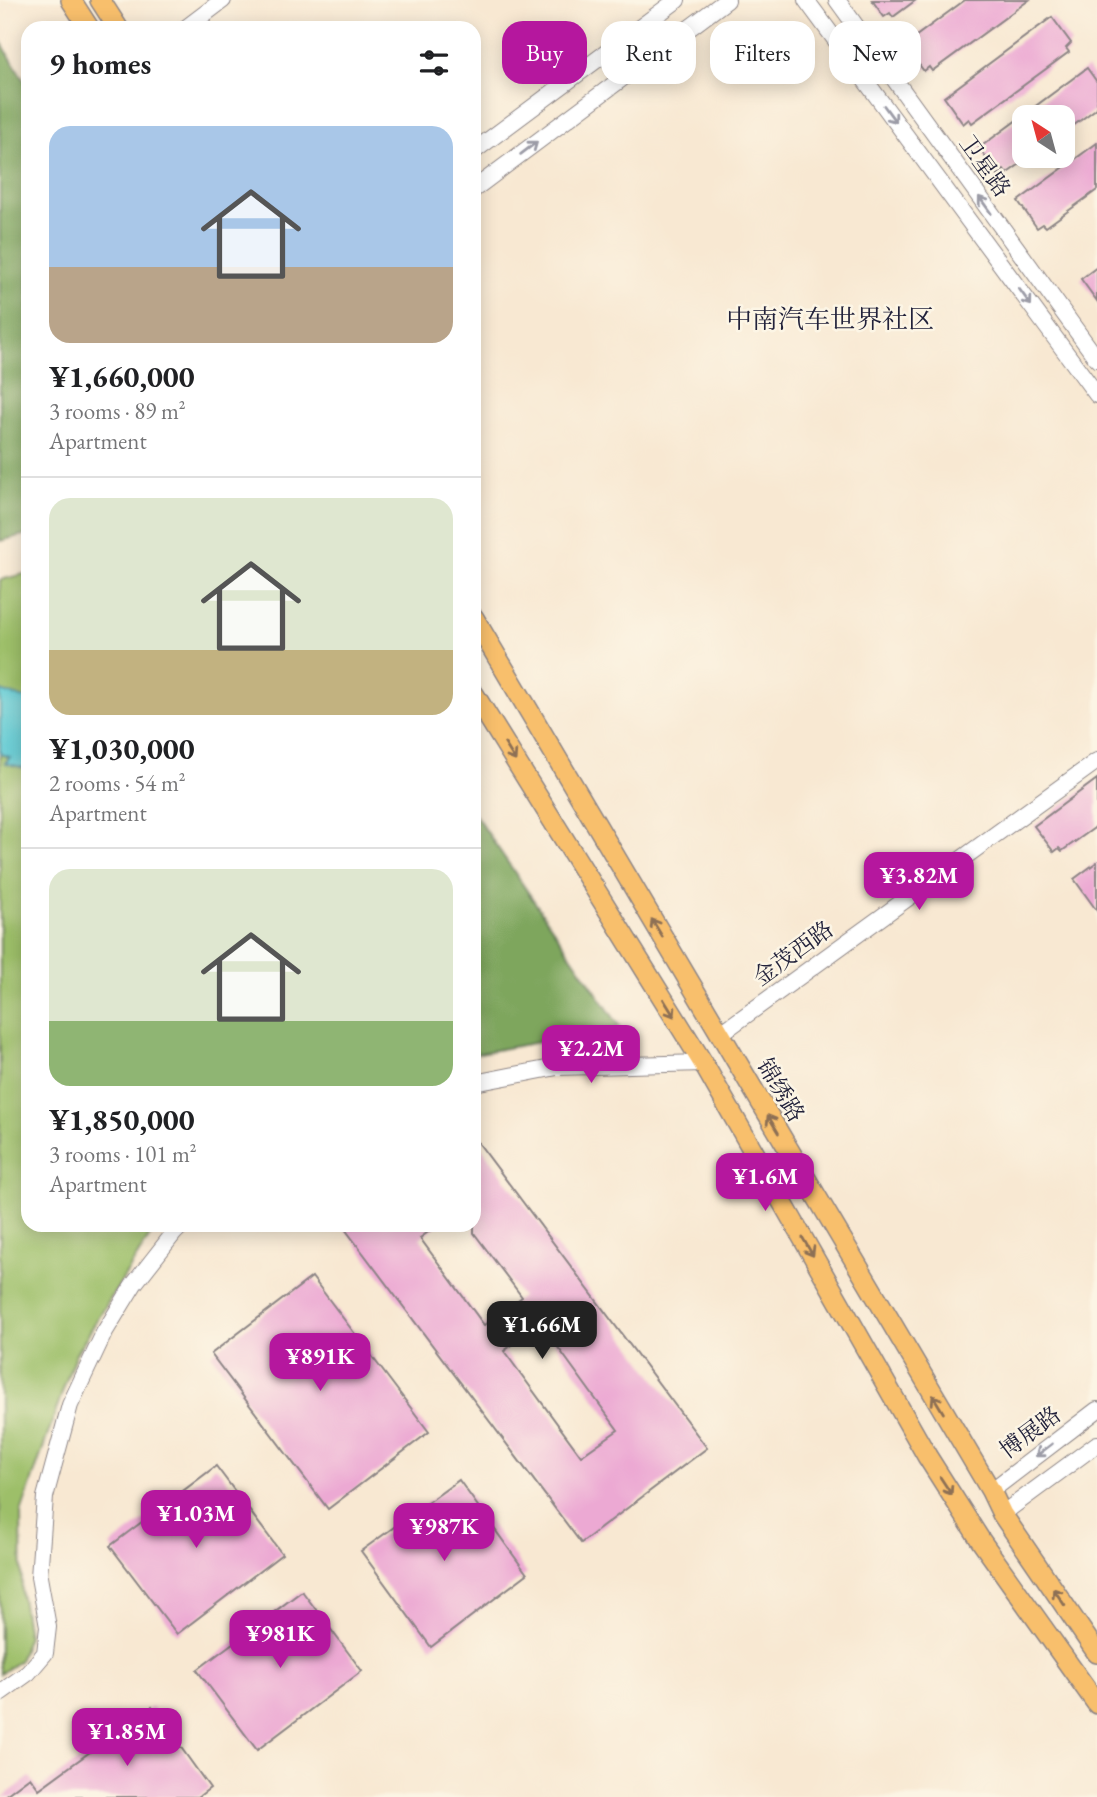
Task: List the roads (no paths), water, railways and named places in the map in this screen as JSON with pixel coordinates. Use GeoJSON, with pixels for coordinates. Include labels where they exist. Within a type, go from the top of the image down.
{"type":"FeatureCollection","features":[{"type":"Feature","properties":{"kind":"main road"},"geometry":{"type":"LineString","coordinates":[[71,0],[84,21]]}},
{"type":"Feature","properties":{"kind":"main road"},"geometry":{"type":"LineString","coordinates":[[100,0],[114,21]]}},
{"type":"Feature","properties":{"kind":"main road","name":"锦绣路"},"geometry":{"type":"LineString","coordinates":[[481,630],[991,1491],[1002,1514],[1097,1653]]}},
{"type":"Feature","properties":{"kind":"main road"},"geometry":{"type":"LineString","coordinates":[[481,705],[703,1063],[927,1456],[981,1541],[1097,1704]]}},
{"type":"Feature","properties":{"kind":"street"},"geometry":{"type":"LineString","coordinates":[[195,21],[223,0]]}},
{"type":"Feature","properties":{"kind":"street"},"geometry":{"type":"LineString","coordinates":[[481,146],[677,0]]}},
{"type":"Feature","properties":{"kind":"street"},"geometry":{"type":"LineString","coordinates":[[481,184],[727,0]]}},
{"type":"Feature","properties":{"kind":"street"},"geometry":{"type":"LineString","coordinates":[[806,0],[1097,395]]}},
{"type":"Feature","properties":{"kind":"street","name":"卫星路"},"geometry":{"type":"LineString","coordinates":[[837,0],[1097,359]]}},
{"type":"Feature","properties":{"kind":"street","name":"金茂西路"},"geometry":{"type":"LineString","coordinates":[[720,1034],[1097,761]]}},
{"type":"Feature","properties":{"kind":"street"},"geometry":{"type":"LineString","coordinates":[[481,1082],[557,1068],[703,1063]]}},
{"type":"Feature","properties":{"kind":"street"},"geometry":{"type":"LineString","coordinates":[[0,1693],[28,1673],[45,1653],[48,1627],[39,1577],[45,1497],[70,1405],[104,1333],[134,1284],[175,1232]]}},
{"type":"Feature","properties":{"kind":"street","name":"博展路"},"geometry":{"type":"LineString","coordinates":[[991,1491],[1097,1410]]}},
{"type":"Feature","properties":{"kind":"street"},"geometry":{"type":"LineString","coordinates":[[1002,1514],[1097,1444]]}},
{"type":"Feature","properties":{"kind":"water"},"geometry":{"type":"Polygon","coordinates":[[[0,691],[21,697],[21,767],[5,763],[10,757],[0,754],[0,691]]]}},
{"type":"Feature","properties":{"kind":"district","name":"中南汽车世界社区"},"geometry":{"type":"Point","coordinates":[830,319]}}]}
